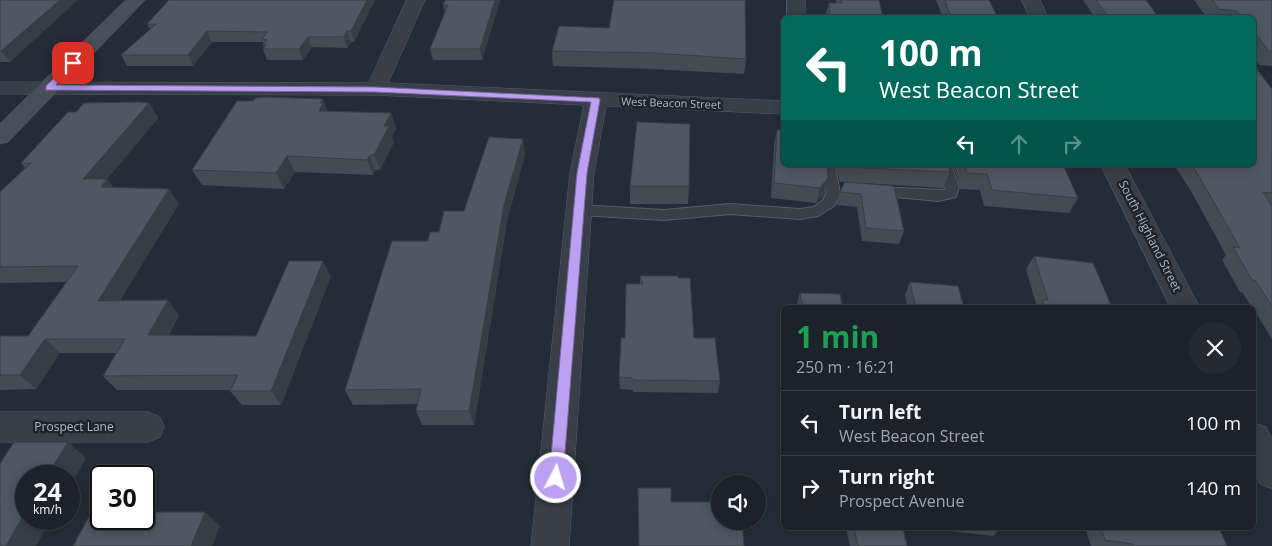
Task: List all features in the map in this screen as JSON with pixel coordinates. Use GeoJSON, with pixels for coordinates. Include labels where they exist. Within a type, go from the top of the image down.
{"type":"FeatureCollection","features":[{"type":"Feature","properties":{"kind":"main road"},"geometry":{"type":"LineString","coordinates":[[0,137],[136,0]]}},
{"type":"Feature","properties":{"kind":"street"},"geometry":{"type":"LineString","coordinates":[[375,89],[416,0]]}},
{"type":"Feature","properties":{"kind":"street"},"geometry":{"type":"LineString","coordinates":[[796,0],[796,15]]}},
{"type":"Feature","properties":{"kind":"street"},"geometry":{"type":"LineString","coordinates":[[1031,0],[1038,15]]}},
{"type":"Feature","properties":{"kind":"street","name":"West Beacon Street"},"geometry":{"type":"LineString","coordinates":[[0,88],[375,89],[781,108]]}},
{"type":"Feature","properties":{"kind":"street"},"geometry":{"type":"LineString","coordinates":[[550,546],[582,173],[596,100]]}},
{"type":"Feature","properties":{"kind":"street","name":"South Highland Street"},"geometry":{"type":"LineString","coordinates":[[1114,167],[1184,305]]}},
{"type":"Feature","properties":{"kind":"street","name":"Prospect Lane"},"geometry":{"type":"LineString","coordinates":[[0,427],[148,427]]}},
{"type":"Feature","properties":{"kind":"street"},"geometry":{"type":"LineString","coordinates":[[1256,442],[1272,474]]}},
{"type":"Feature","properties":{"kind":"lane"},"geometry":{"type":"LineString","coordinates":[[579,210],[664,215],[730,209],[800,214],[818,211],[829,203],[837,189],[830,167]]}},
{"type":"Feature","properties":{"kind":"lane"},"geometry":{"type":"LineString","coordinates":[[861,190],[938,196],[951,194],[952,187],[946,167]]}},
{"type":"Feature","properties":{"kind":"building"},"geometry":{"type":"Polygon","coordinates":[[[0,0],[60,0],[0,51],[0,0]]]}},
{"type":"Feature","properties":{"kind":"building"},"geometry":{"type":"Polygon","coordinates":[[[169,0],[367,0],[351,31],[347,31],[344,37],[308,37],[299,49],[263,49],[266,45],[263,45],[267,40],[262,39],[267,32],[207,31],[188,55],[121,55],[156,24],[147,24],[169,0]]]}},
{"type":"Feature","properties":{"kind":"building"},"geometry":{"type":"Polygon","coordinates":[[[445,0],[495,0],[480,49],[430,49],[448,5],[443,5],[445,0]]]}},
{"type":"Feature","properties":{"kind":"building"},"geometry":{"type":"Polygon","coordinates":[[[614,0],[745,0],[746,59],[654,53],[552,51],[559,26],[609,28],[614,0]]]}},
{"type":"Feature","properties":{"kind":"building"},"geometry":{"type":"Polygon","coordinates":[[[841,0],[879,0],[882,15],[830,15],[829,3],[842,3],[841,0]]]}},
{"type":"Feature","properties":{"kind":"building"},"geometry":{"type":"Polygon","coordinates":[[[945,0],[989,0],[996,15],[950,15],[945,0]]]}},
{"type":"Feature","properties":{"kind":"building"},"geometry":{"type":"Polygon","coordinates":[[[1096,0],[1146,0],[1157,15],[1107,15],[1096,0]]]}},
{"type":"Feature","properties":{"kind":"building"},"geometry":{"type":"Polygon","coordinates":[[[1212,0],[1272,0],[1272,52],[1269,51],[1256,35],[1256,15],[1240,15],[1237,11],[1219,9],[1212,0]]]}},
{"type":"Feature","properties":{"kind":"building"},"geometry":{"type":"Polygon","coordinates":[[[1256,68],[1272,89],[1272,193],[1263,192],[1272,206],[1272,306],[1255,280],[1252,280],[1233,247],[1240,248],[1193,167],[1256,167],[1256,68]]]}},
{"type":"Feature","properties":{"kind":"building"},"geometry":{"type":"Polygon","coordinates":[[[255,98],[323,99],[320,103],[323,103],[319,111],[391,113],[384,126],[389,126],[374,155],[370,155],[367,160],[287,156],[276,173],[192,170],[237,101],[253,101],[255,98]]]}},
{"type":"Feature","properties":{"kind":"building"},"geometry":{"type":"Polygon","coordinates":[[[84,103],[149,103],[83,179],[107,179],[101,187],[169,189],[98,301],[168,300],[148,335],[256,336],[289,261],[323,261],[271,391],[230,391],[238,375],[103,376],[125,339],[45,339],[20,375],[0,375],[0,336],[28,336],[78,266],[0,267],[0,192],[31,163],[21,163],[68,112],[76,112],[84,103]]]}},
{"type":"Feature","properties":{"kind":"building"},"geometry":{"type":"Polygon","coordinates":[[[637,122],[690,124],[689,186],[630,186],[637,122]]]}},
{"type":"Feature","properties":{"kind":"building"},"geometry":{"type":"Polygon","coordinates":[[[777,130],[781,130],[781,167],[827,167],[828,178],[820,188],[774,183],[777,130]]]}},
{"type":"Feature","properties":{"kind":"building"},"geometry":{"type":"Polygon","coordinates":[[[489,137],[523,139],[504,205],[469,411],[416,411],[421,389],[345,390],[392,241],[428,241],[430,232],[439,232],[444,211],[464,211],[489,137]]]}},
{"type":"Feature","properties":{"kind":"building"},"geometry":{"type":"Polygon","coordinates":[[[844,167],[949,167],[950,172],[844,167]]]}},
{"type":"Feature","properties":{"kind":"building"},"geometry":{"type":"Polygon","coordinates":[[[966,167],[1064,167],[1078,198],[992,190],[987,174],[967,173],[966,167]]]}},
{"type":"Feature","properties":{"kind":"building"},"geometry":{"type":"Polygon","coordinates":[[[845,182],[894,186],[904,231],[866,228],[861,194],[840,192],[845,182]]]}},
{"type":"Feature","properties":{"kind":"building"},"geometry":{"type":"Polygon","coordinates":[[[1034,256],[1093,263],[1111,305],[1044,305],[1042,300],[1048,300],[1034,256]]]}},
{"type":"Feature","properties":{"kind":"building"},"geometry":{"type":"Polygon","coordinates":[[[640,276],[678,276],[678,278],[690,278],[694,338],[715,338],[720,381],[633,380],[632,378],[619,377],[621,338],[625,338],[626,284],[643,284],[640,276]]]}},
{"type":"Feature","properties":{"kind":"building"},"geometry":{"type":"Polygon","coordinates":[[[910,282],[958,286],[963,305],[915,305],[910,282]]]}},
{"type":"Feature","properties":{"kind":"building"},"geometry":{"type":"Polygon","coordinates":[[[800,293],[840,294],[842,305],[802,305],[800,293]]]}},
{"type":"Feature","properties":{"kind":"building"},"geometry":{"type":"Polygon","coordinates":[[[14,442],[68,442],[54,465],[15,465],[15,530],[6,546],[0,546],[0,464],[14,442]]]}},
{"type":"Feature","properties":{"kind":"building"},"geometry":{"type":"Polygon","coordinates":[[[638,488],[671,488],[671,502],[711,502],[711,530],[743,530],[744,546],[639,546],[638,488]]]}},
{"type":"Feature","properties":{"kind":"building"},"geometry":{"type":"Polygon","coordinates":[[[155,512],[205,512],[191,546],[73,546],[90,515],[90,530],[155,530],[155,512]]]}},
{"type":"Feature","properties":{"kind":"building"},"geometry":{"type":"Polygon","coordinates":[[[854,530],[903,530],[907,546],[858,546],[854,530]]]}},
{"type":"Feature","properties":{"kind":"building"},"geometry":{"type":"Polygon","coordinates":[[[1102,530],[1220,530],[1227,546],[1133,546],[1132,544],[1105,540],[1102,530]]]}},
{"type":"Feature","properties":{"kind":"route"},"geometry":{"type":"LineString","coordinates":[[73,63],[49,88],[375,89],[596,100],[582,173],[556,478]]}}]}
